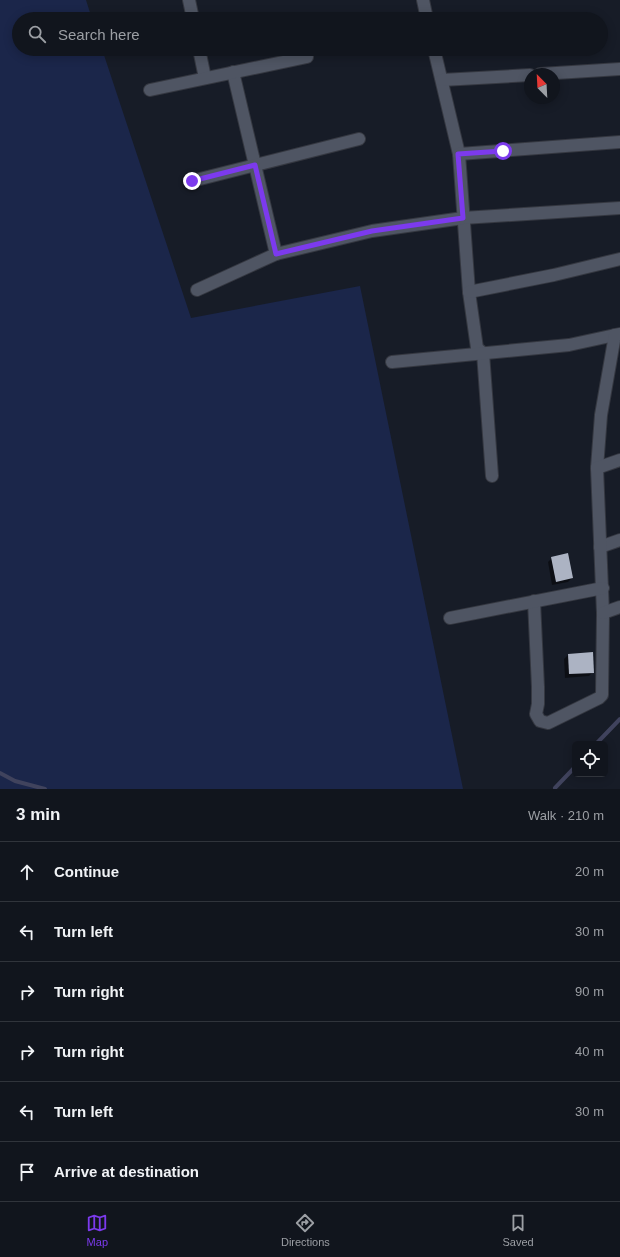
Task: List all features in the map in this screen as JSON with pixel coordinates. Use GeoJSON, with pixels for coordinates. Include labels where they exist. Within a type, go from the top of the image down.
{"type":"FeatureCollection","features":[{"type":"Feature","properties":{"kind":"street"},"geometry":{"type":"LineString","coordinates":[[189,0],[192,12]]}},
{"type":"Feature","properties":{"kind":"street"},"geometry":{"type":"LineString","coordinates":[[423,0],[426,12]]}},
{"type":"Feature","properties":{"kind":"street"},"geometry":{"type":"LineString","coordinates":[[200,56],[205,78]]}},
{"type":"Feature","properties":{"kind":"street"},"geometry":{"type":"LineString","coordinates":[[436,56],[458,154],[469,292],[477,348],[483,353],[492,476]]}},
{"type":"Feature","properties":{"kind":"street"},"geometry":{"type":"LineString","coordinates":[[150,90],[307,57]]}},
{"type":"Feature","properties":{"kind":"street"},"geometry":{"type":"LineString","coordinates":[[560,73],[620,69]]}},
{"type":"Feature","properties":{"kind":"street"},"geometry":{"type":"LineString","coordinates":[[233,72],[276,254]]}},
{"type":"Feature","properties":{"kind":"street"},"geometry":{"type":"LineString","coordinates":[[442,80],[524,75]]}},
{"type":"Feature","properties":{"kind":"street"},"geometry":{"type":"LineString","coordinates":[[192,181],[359,139]]}},
{"type":"Feature","properties":{"kind":"street"},"geometry":{"type":"LineString","coordinates":[[458,154],[620,142]]}},
{"type":"Feature","properties":{"kind":"street"},"geometry":{"type":"LineString","coordinates":[[197,290],[276,254],[372,231],[463,218],[620,208]]}},
{"type":"Feature","properties":{"kind":"street"},"geometry":{"type":"LineString","coordinates":[[469,292],[554,275],[620,259]]}},
{"type":"Feature","properties":{"kind":"street"},"geometry":{"type":"LineString","coordinates":[[392,362],[569,345],[618,335],[602,415],[597,468],[603,588],[602,695],[599,698],[548,723],[540,721],[536,714],[538,687],[534,601]]}},
{"type":"Feature","properties":{"kind":"street"},"geometry":{"type":"LineString","coordinates":[[597,468],[620,460]]}},
{"type":"Feature","properties":{"kind":"street"},"geometry":{"type":"LineString","coordinates":[[600,547],[620,540]]}},
{"type":"Feature","properties":{"kind":"street"},"geometry":{"type":"LineString","coordinates":[[450,618],[603,588]]}},
{"type":"Feature","properties":{"kind":"street"},"geometry":{"type":"LineString","coordinates":[[603,613],[620,607]]}},
{"type":"Feature","properties":{"kind":"shaded area"},"geometry":{"type":"Polygon","coordinates":[[[0,0],[86,0],[90,12],[12,12],[12,56],[104,56],[191,318],[360,286],[463,789],[0,789],[0,0]]]}},
{"type":"Feature","properties":{"kind":"building"},"geometry":{"type":"Polygon","coordinates":[[[568,553],[573,578],[556,582],[551,557],[568,553]]]}},
{"type":"Feature","properties":{"kind":"building"},"geometry":{"type":"Polygon","coordinates":[[[593,652],[594,673],[569,674],[568,654],[593,652]]]}},
{"type":"Feature","properties":{"kind":"waterway"},"geometry":{"type":"LineString","coordinates":[[599,741],[620,719]]}},
{"type":"Feature","properties":{"kind":"waterway"},"geometry":{"type":"LineString","coordinates":[[555,788],[572,770]]}},
{"type":"Feature","properties":{"kind":"waterway"},"geometry":{"type":"LineString","coordinates":[[0,773],[15,781],[45,789]]}},
{"type":"Feature","properties":{"kind":"route"},"geometry":{"type":"LineString","coordinates":[[192,181],[255,165],[276,254],[372,231],[463,218],[458,154],[503,151]]}}]}
